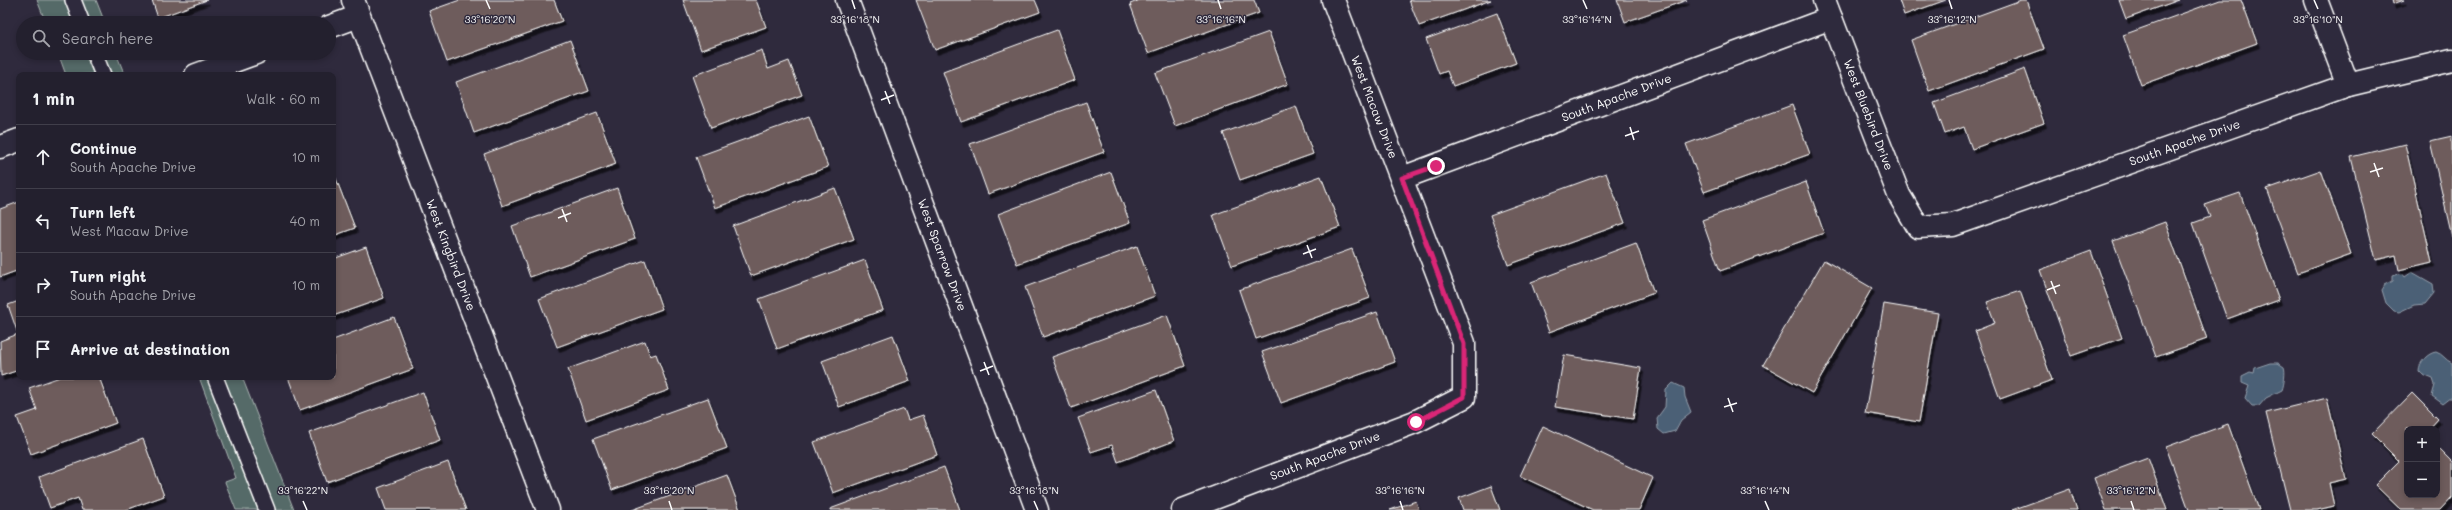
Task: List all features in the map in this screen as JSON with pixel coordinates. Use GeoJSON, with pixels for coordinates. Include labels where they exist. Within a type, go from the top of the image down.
{"type":"FeatureCollection","features":[{"type":"Feature","properties":{"kind":"street","name":"West Sparrow Drive"},"geometry":{"type":"LineString","coordinates":[[847,0],[1037,510]]}},
{"type":"Feature","properties":{"kind":"street","name":"West Macaw Drive"},"geometry":{"type":"LineString","coordinates":[[1334,0],[1464,344],[1464,397]]}},
{"type":"Feature","properties":{"kind":"street"},"geometry":{"type":"LineString","coordinates":[[2316,0],[2348,85]]}},
{"type":"Feature","properties":{"kind":"street"},"geometry":{"type":"LineString","coordinates":[[336,21],[356,8]]}},
{"type":"Feature","properties":{"kind":"street","name":"West Kingbird Drive"},"geometry":{"type":"LineString","coordinates":[[356,8],[548,510]]}},
{"type":"Feature","properties":{"kind":"street","name":"South Apache Drive"},"geometry":{"type":"LineString","coordinates":[[1402,178],[1828,9]]}},
{"type":"Feature","properties":{"kind":"street","name":"West Bluebird Drive"},"geometry":{"type":"LineString","coordinates":[[1828,9],[1899,195],[1918,227]]}},
{"type":"Feature","properties":{"kind":"street"},"geometry":{"type":"LineString","coordinates":[[204,72],[237,60]]}},
{"type":"Feature","properties":{"kind":"street","name":"South Apache Drive"},"geometry":{"type":"LineString","coordinates":[[1918,227],[1953,225],[2348,85],[2452,60]]}},
{"type":"Feature","properties":{"kind":"street"},"geometry":{"type":"LineString","coordinates":[[0,147],[16,141]]}},
{"type":"Feature","properties":{"kind":"street","name":"South Apache Drive"},"geometry":{"type":"LineString","coordinates":[[1183,510],[1416,422],[1464,397]]}},
{"type":"Feature","properties":{"kind":"lane"},"geometry":{"type":"LineString","coordinates":[[74,0],[80,16]]}},
{"type":"Feature","properties":{"kind":"lane"},"geometry":{"type":"LineString","coordinates":[[97,60],[101,72]]}},
{"type":"Feature","properties":{"kind":"lane"},"geometry":{"type":"LineString","coordinates":[[216,380],[267,510]]}},
{"type":"Feature","properties":{"kind":"green space"},"geometry":{"type":"Polygon","coordinates":[[[37,0],[96,0],[102,16],[43,16],[37,0]]]}},
{"type":"Feature","properties":{"kind":"green space"},"geometry":{"type":"Polygon","coordinates":[[[61,60],[119,60],[124,72],[65,72],[61,60]]]}},
{"type":"Feature","properties":{"kind":"green space"},"geometry":{"type":"Polygon","coordinates":[[[200,380],[243,380],[294,510],[236,510],[225,482],[236,478],[200,380]]]}},
{"type":"Feature","properties":{"kind":"water"},"geometry":{"type":"Polygon","coordinates":[[[2412,272],[2433,284],[2434,293],[2425,304],[2414,305],[2399,312],[2394,311],[2386,303],[2382,290],[2385,285],[2393,281],[2393,276],[2402,273],[2405,277],[2412,272]]]}},
{"type":"Feature","properties":{"kind":"water"},"geometry":{"type":"Polygon","coordinates":[[[2436,352],[2452,363],[2452,397],[2443,404],[2432,396],[2435,385],[2433,379],[2423,375],[2419,371],[2424,358],[2436,352]]]}},
{"type":"Feature","properties":{"kind":"water"},"geometry":{"type":"Polygon","coordinates":[[[2270,363],[2278,363],[2284,367],[2285,372],[2282,390],[2266,398],[2259,406],[2252,406],[2245,398],[2249,386],[2242,383],[2242,376],[2250,372],[2254,373],[2255,368],[2270,363]]]}},
{"type":"Feature","properties":{"kind":"water"},"geometry":{"type":"Polygon","coordinates":[[[1673,383],[1684,388],[1685,397],[1691,412],[1681,420],[1675,431],[1664,434],[1658,429],[1657,418],[1665,407],[1666,390],[1673,383]]]}},
{"type":"Feature","properties":{"kind":"building"},"geometry":{"type":"Polygon","coordinates":[[[152,0],[207,0],[163,16],[157,16],[152,0]]]}},
{"type":"Feature","properties":{"kind":"building"},"geometry":{"type":"Polygon","coordinates":[[[460,0],[554,0],[562,21],[447,62],[429,11],[460,0]]]}},
{"type":"Feature","properties":{"kind":"building"},"geometry":{"type":"Polygon","coordinates":[[[683,0],[756,0],[766,27],[701,50],[683,0]]]}},
{"type":"Feature","properties":{"kind":"building"},"geometry":{"type":"Polygon","coordinates":[[[916,0],[1035,0],[1040,12],[935,50],[916,0]]]}},
{"type":"Feature","properties":{"kind":"building"},"geometry":{"type":"Polygon","coordinates":[[[1140,0],[1254,0],[1259,13],[1148,53],[1130,4],[1140,0]]]}},
{"type":"Feature","properties":{"kind":"building"},"geometry":{"type":"Polygon","coordinates":[[[1409,0],[1491,0],[1419,26],[1409,0]]]}},
{"type":"Feature","properties":{"kind":"building"},"geometry":{"type":"Polygon","coordinates":[[[1617,0],[1687,0],[1625,22],[1617,0]]]}},
{"type":"Feature","properties":{"kind":"building"},"geometry":{"type":"Polygon","coordinates":[[[1899,0],[1946,0],[1904,15],[1899,0]]]}},
{"type":"Feature","properties":{"kind":"building"},"geometry":{"type":"Polygon","coordinates":[[[2021,0],[2026,0],[2044,49],[1929,91],[1911,40],[2021,0]]]}},
{"type":"Feature","properties":{"kind":"building"},"geometry":{"type":"Polygon","coordinates":[[[2119,0],[2179,0],[2126,19],[2119,0]]]}},
{"type":"Feature","properties":{"kind":"building"},"geometry":{"type":"Polygon","coordinates":[[[2220,0],[2241,0],[2257,43],[2141,85],[2123,35],[2220,0]]]}},
{"type":"Feature","properties":{"kind":"building"},"geometry":{"type":"Polygon","coordinates":[[[2392,0],[2404,0],[2393,4],[2392,0]]]}},
{"type":"Feature","properties":{"kind":"building"},"geometry":{"type":"Polygon","coordinates":[[[1497,13],[1516,63],[1453,86],[1447,71],[1439,74],[1426,39],[1497,13]]]}},
{"type":"Feature","properties":{"kind":"building"},"geometry":{"type":"Polygon","coordinates":[[[1057,30],[1075,80],[961,122],[943,72],[1057,30]]]}},
{"type":"Feature","properties":{"kind":"building"},"geometry":{"type":"Polygon","coordinates":[[[1269,32],[1288,84],[1175,126],[1155,73],[1269,32]]]}},
{"type":"Feature","properties":{"kind":"building"},"geometry":{"type":"Polygon","coordinates":[[[570,40],[589,91],[474,133],[456,82],[570,40]]]}},
{"type":"Feature","properties":{"kind":"building"},"geometry":{"type":"Polygon","coordinates":[[[762,50],[768,69],[789,61],[802,95],[711,128],[692,76],[762,50]]]}},
{"type":"Feature","properties":{"kind":"building"},"geometry":{"type":"Polygon","coordinates":[[[2025,69],[2044,123],[1972,149],[1964,127],[1945,134],[1934,103],[2025,69]]]}},
{"type":"Feature","properties":{"kind":"building"},"geometry":{"type":"Polygon","coordinates":[[[1086,102],[1104,152],[988,194],[970,144],[1086,102]]]}},
{"type":"Feature","properties":{"kind":"building"},"geometry":{"type":"Polygon","coordinates":[[[1792,105],[1810,154],[1704,192],[1686,144],[1792,105]]]}},
{"type":"Feature","properties":{"kind":"building"},"geometry":{"type":"Polygon","coordinates":[[[1296,106],[1313,154],[1240,180],[1223,133],[1296,106]]]}},
{"type":"Feature","properties":{"kind":"building"},"geometry":{"type":"Polygon","coordinates":[[[597,113],[616,164],[502,206],[484,154],[597,113]]]}},
{"type":"Feature","properties":{"kind":"building"},"geometry":{"type":"Polygon","coordinates":[[[809,116],[828,167],[715,208],[696,157],[809,116]]]}},
{"type":"Feature","properties":{"kind":"building"},"geometry":{"type":"Polygon","coordinates":[[[2452,136],[2452,237],[2430,141],[2452,136]]]}},
{"type":"Feature","properties":{"kind":"building"},"geometry":{"type":"Polygon","coordinates":[[[2405,144],[2432,262],[2399,270],[2396,255],[2376,260],[2351,157],[2405,144]]]}},
{"type":"Feature","properties":{"kind":"building"},"geometry":{"type":"Polygon","coordinates":[[[2321,170],[2351,254],[2298,273],[2267,189],[2321,170]]]}},
{"type":"Feature","properties":{"kind":"building"},"geometry":{"type":"Polygon","coordinates":[[[1111,172],[1130,223],[1017,264],[998,214],[1111,172]]]}},
{"type":"Feature","properties":{"kind":"building"},"geometry":{"type":"Polygon","coordinates":[[[1606,173],[1625,223],[1508,265],[1490,215],[1606,173]]]}},
{"type":"Feature","properties":{"kind":"building"},"geometry":{"type":"Polygon","coordinates":[[[1321,176],[1340,227],[1232,266],[1213,215],[1321,176]]]}},
{"type":"Feature","properties":{"kind":"building"},"geometry":{"type":"Polygon","coordinates":[[[336,179],[355,228],[336,235],[336,179]]]}},
{"type":"Feature","properties":{"kind":"building"},"geometry":{"type":"Polygon","coordinates":[[[1806,182],[1824,233],[1720,271],[1702,220],[1806,182]]]}},
{"type":"Feature","properties":{"kind":"building"},"geometry":{"type":"Polygon","coordinates":[[[617,188],[635,239],[530,277],[512,226],[617,188]]]}},
{"type":"Feature","properties":{"kind":"building"},"geometry":{"type":"Polygon","coordinates":[[[835,188],[854,239],[751,276],[733,226],[835,188]]]}},
{"type":"Feature","properties":{"kind":"building"},"geometry":{"type":"Polygon","coordinates":[[[2240,193],[2279,300],[2227,319],[2193,223],[2210,217],[2205,205],[2240,193]]]}},
{"type":"Feature","properties":{"kind":"building"},"geometry":{"type":"Polygon","coordinates":[[[16,203],[16,271],[0,277],[0,209],[16,203]]]}},
{"type":"Feature","properties":{"kind":"building"},"geometry":{"type":"Polygon","coordinates":[[[2165,222],[2207,339],[2156,357],[2113,241],[2165,222]]]}},
{"type":"Feature","properties":{"kind":"building"},"geometry":{"type":"Polygon","coordinates":[[[1636,243],[1654,293],[1549,332],[1531,282],[1636,243]]]}},
{"type":"Feature","properties":{"kind":"building"},"geometry":{"type":"Polygon","coordinates":[[[1137,246],[1155,296],[1043,337],[1025,287],[1137,246]]]}},
{"type":"Feature","properties":{"kind":"building"},"geometry":{"type":"Polygon","coordinates":[[[366,247],[384,298],[336,315],[336,258],[366,247]]]}},
{"type":"Feature","properties":{"kind":"building"},"geometry":{"type":"Polygon","coordinates":[[[1352,249],[1370,298],[1256,339],[1239,290],[1352,249]]]}},
{"type":"Feature","properties":{"kind":"building"},"geometry":{"type":"Polygon","coordinates":[[[2091,251],[2122,338],[2071,356],[2040,270],[2091,251]]]}},
{"type":"Feature","properties":{"kind":"building"},"geometry":{"type":"Polygon","coordinates":[[[645,260],[662,309],[557,347],[539,299],[645,260]]]}},
{"type":"Feature","properties":{"kind":"building"},"geometry":{"type":"Polygon","coordinates":[[[865,260],[883,310],[777,349],[759,299],[865,260]]]}},
{"type":"Feature","properties":{"kind":"building"},"geometry":{"type":"Polygon","coordinates":[[[1824,260],[1872,288],[1812,393],[1763,365],[1824,260]]]}},
{"type":"Feature","properties":{"kind":"building"},"geometry":{"type":"Polygon","coordinates":[[[2020,291],[2052,380],[2000,399],[1975,331],[1995,323],[1987,302],[2020,291]]]}},
{"type":"Feature","properties":{"kind":"building"},"geometry":{"type":"Polygon","coordinates":[[[16,302],[16,328],[8,305],[16,302]]]}},
{"type":"Feature","properties":{"kind":"building"},"geometry":{"type":"Polygon","coordinates":[[[1884,304],[1938,313],[1919,422],[1865,413],[1884,304]]]}},
{"type":"Feature","properties":{"kind":"building"},"geometry":{"type":"Polygon","coordinates":[[[1377,312],[1395,362],[1281,403],[1262,352],[1377,312]]]}},
{"type":"Feature","properties":{"kind":"building"},"geometry":{"type":"Polygon","coordinates":[[[1167,315],[1185,366],[1071,408],[1052,357],[1167,315]]]}},
{"type":"Feature","properties":{"kind":"building"},"geometry":{"type":"Polygon","coordinates":[[[394,317],[413,369],[300,410],[289,380],[336,380],[336,339],[394,317]]]}},
{"type":"Feature","properties":{"kind":"building"},"geometry":{"type":"Polygon","coordinates":[[[16,335],[16,371],[1,376],[0,341],[16,335]]]}},
{"type":"Feature","properties":{"kind":"building"},"geometry":{"type":"Polygon","coordinates":[[[893,335],[910,381],[839,407],[822,361],[893,335]]]}},
{"type":"Feature","properties":{"kind":"building"},"geometry":{"type":"Polygon","coordinates":[[[645,341],[650,356],[656,354],[669,390],[586,420],[568,369],[645,341]]]}},
{"type":"Feature","properties":{"kind":"building"},"geometry":{"type":"Polygon","coordinates":[[[1564,355],[1641,368],[1633,419],[1555,407],[1564,355]]]}},
{"type":"Feature","properties":{"kind":"building"},"geometry":{"type":"Polygon","coordinates":[[[52,380],[100,380],[116,423],[31,454],[17,417],[37,410],[29,388],[52,380]]]}},
{"type":"Feature","properties":{"kind":"building"},"geometry":{"type":"Polygon","coordinates":[[[1156,390],[1174,441],[1118,462],[1112,445],[1091,452],[1078,418],[1156,390]]]}},
{"type":"Feature","properties":{"kind":"building"},"geometry":{"type":"Polygon","coordinates":[[[423,392],[440,440],[327,482],[309,433],[423,392]]]}},
{"type":"Feature","properties":{"kind":"building"},"geometry":{"type":"Polygon","coordinates":[[[2412,393],[2438,419],[2432,426],[2404,426],[2404,498],[2440,498],[2440,450],[2452,462],[2452,497],[2440,510],[2401,510],[2375,485],[2399,461],[2372,434],[2412,393]]]}},
{"type":"Feature","properties":{"kind":"building"},"geometry":{"type":"Polygon","coordinates":[[[708,398],[727,448],[612,490],[593,439],[708,398]]]}},
{"type":"Feature","properties":{"kind":"building"},"geometry":{"type":"Polygon","coordinates":[[[2327,398],[2346,479],[2329,483],[2334,506],[2317,510],[2290,510],[2266,413],[2327,398]]]}},
{"type":"Feature","properties":{"kind":"building"},"geometry":{"type":"Polygon","coordinates":[[[904,409],[908,420],[923,415],[937,455],[833,493],[814,442],[904,409]]]}},
{"type":"Feature","properties":{"kind":"building"},"geometry":{"type":"Polygon","coordinates":[[[2228,424],[2259,510],[2189,510],[2166,447],[2228,424]]]}},
{"type":"Feature","properties":{"kind":"building"},"geometry":{"type":"Polygon","coordinates":[[[1543,426],[1653,478],[1639,510],[1593,510],[1520,476],[1543,426]]]}},
{"type":"Feature","properties":{"kind":"building"},"geometry":{"type":"Polygon","coordinates":[[[143,439],[164,496],[126,510],[82,510],[78,498],[50,508],[39,477],[143,439]]]}},
{"type":"Feature","properties":{"kind":"building"},"geometry":{"type":"Polygon","coordinates":[[[2148,458],[2167,510],[2106,510],[2094,478],[2148,458]]]}},
{"type":"Feature","properties":{"kind":"building"},"geometry":{"type":"Polygon","coordinates":[[[448,462],[466,510],[386,510],[378,488],[448,462]]]}},
{"type":"Feature","properties":{"kind":"building"},"geometry":{"type":"Polygon","coordinates":[[[944,467],[960,510],[830,510],[830,509],[944,467]]]}},
{"type":"Feature","properties":{"kind":"building"},"geometry":{"type":"Polygon","coordinates":[[[727,475],[740,510],[632,510],[727,475]]]}},
{"type":"Feature","properties":{"kind":"building"},"geometry":{"type":"Polygon","coordinates":[[[1491,486],[1500,510],[1463,510],[1459,498],[1491,486]]]}},
{"type":"Feature","properties":{"kind":"building"},"geometry":{"type":"Polygon","coordinates":[[[2070,489],[2077,510],[2012,510],[2070,489]]]}},
{"type":"Feature","properties":{"kind":"building"},"geometry":{"type":"Polygon","coordinates":[[[1416,501],[1419,510],[1390,510],[1416,501]]]}},
{"type":"Feature","properties":{"kind":"route"},"geometry":{"type":"LineString","coordinates":[[1416,422],[1464,397],[1464,344],[1402,178],[1436,166]]}}]}
